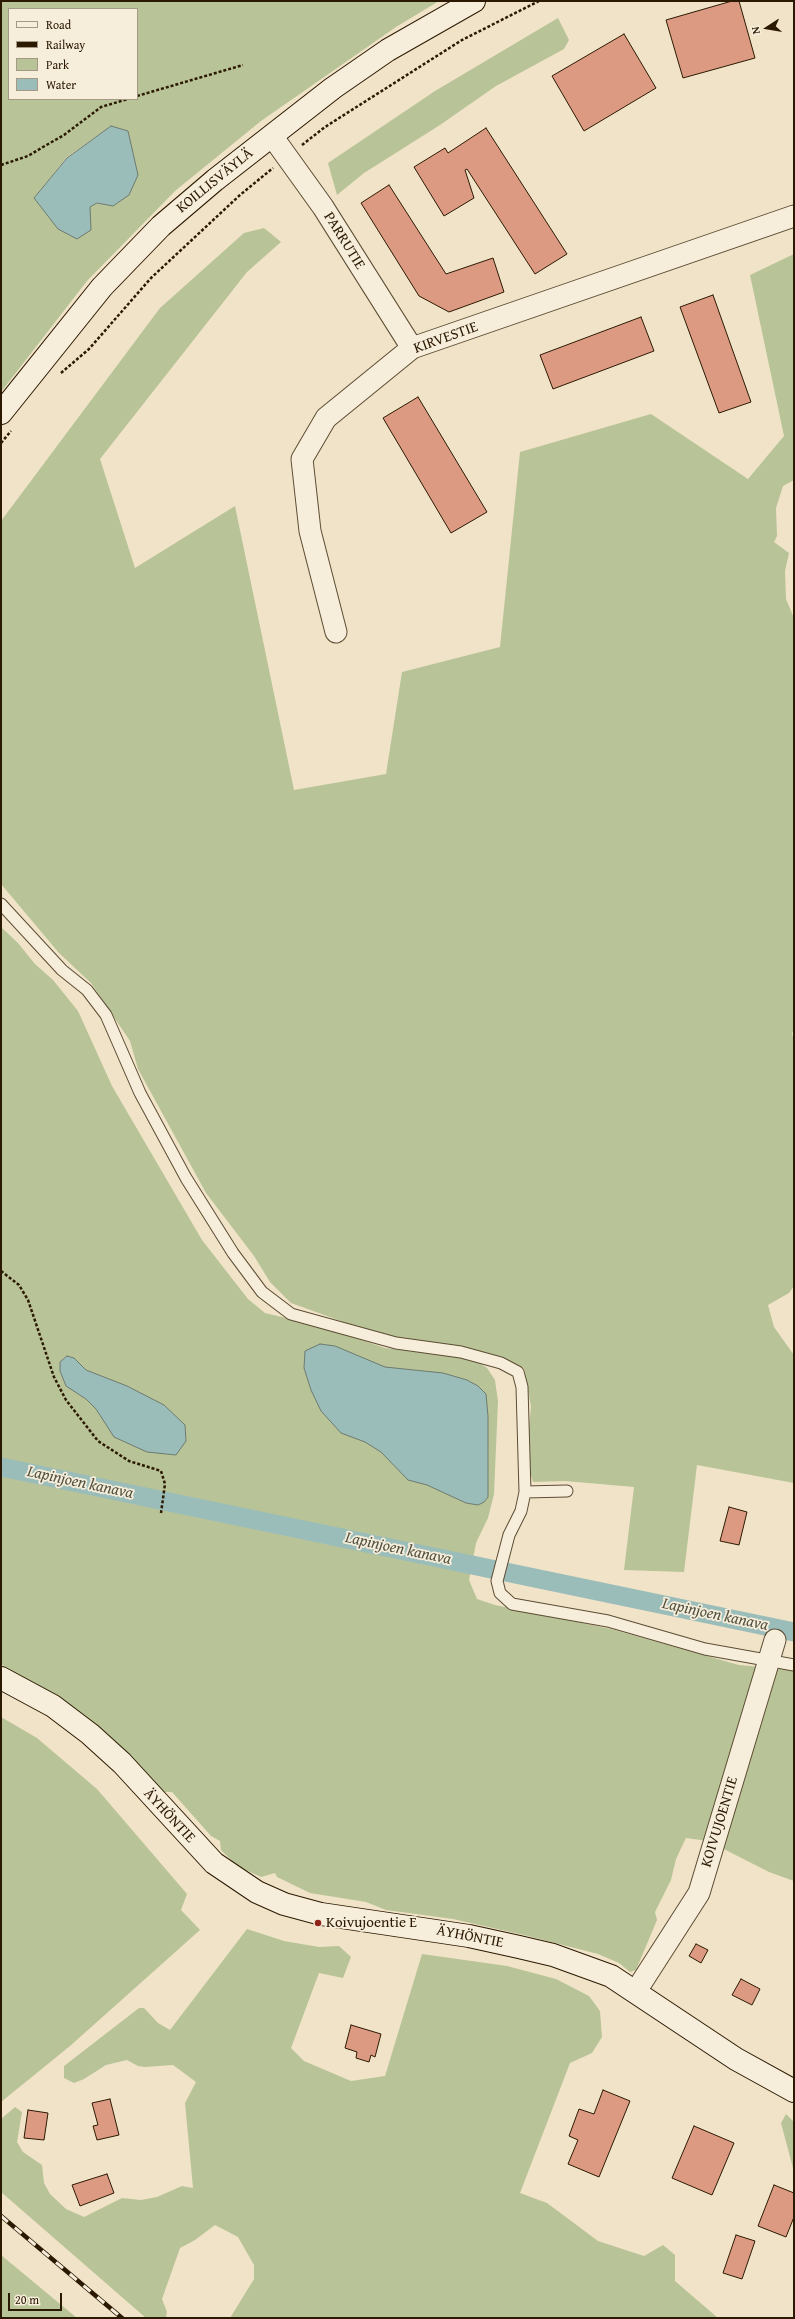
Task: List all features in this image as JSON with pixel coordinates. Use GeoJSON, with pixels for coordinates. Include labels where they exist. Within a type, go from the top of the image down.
{"type":"FeatureCollection","features":[{"type":"Feature","properties":{"kind":"main road","name":"KOILLISVÄYLÄ"},"geometry":{"type":"LineString","coordinates":[[8,419],[102,287],[161,226],[215,180],[333,88],[388,50],[474,1]]}},
{"type":"Feature","properties":{"kind":"main road","name":"ÄYHÖNTIE"},"geometry":{"type":"LineString","coordinates":[[1,1678],[53,1706],[90,1734],[122,1763],[209,1858],[232,1876],[257,1892],[284,1904],[321,1914],[469,1936],[553,1955],[611,1976],[636,1991],[736,2059],[794,2091]]}},
{"type":"Feature","properties":{"kind":"street","name":"PARRUTIE"},"geometry":{"type":"LineString","coordinates":[[272,136],[322,207],[412,348]]}},
{"type":"Feature","properties":{"kind":"street","name":"KIRVESTIE"},"geometry":{"type":"LineString","coordinates":[[336,632],[310,531],[302,459],[326,418],[412,348],[794,216]]}},
{"type":"Feature","properties":{"kind":"street","name":"KOIVUJOENTIE"},"geometry":{"type":"LineString","coordinates":[[636,1991],[698,1893],[767,1662],[775,1640]]}},
{"type":"Feature","properties":{"kind":"lane"},"geometry":{"type":"LineString","coordinates":[[1,904],[62,970],[87,990],[106,1015],[140,1093],[186,1178],[233,1253],[262,1292],[291,1314],[396,1343],[467,1354],[501,1363],[518,1372],[522,1386],[525,1492],[521,1511],[509,1535],[497,1581],[500,1593],[512,1604],[608,1621],[705,1649],[767,1662],[794,1665]]}},
{"type":"Feature","properties":{"kind":"lane"},"geometry":{"type":"LineString","coordinates":[[525,1492],[567,1491]]}},
{"type":"Feature","properties":{"kind":"path"},"geometry":{"type":"LineString","coordinates":[[57,376],[89,349],[151,278],[240,195],[325,127],[462,40],[539,1]]}},
{"type":"Feature","properties":{"kind":"path"},"geometry":{"type":"LineString","coordinates":[[138,96],[243,64]]}},
{"type":"Feature","properties":{"kind":"path"},"geometry":{"type":"LineString","coordinates":[[1,165],[28,156],[64,135],[101,107],[125,100]]}},
{"type":"Feature","properties":{"kind":"path"},"geometry":{"type":"LineString","coordinates":[[1,443],[8,419]]}},
{"type":"Feature","properties":{"kind":"path"},"geometry":{"type":"LineString","coordinates":[[1,1271],[19,1285],[28,1300],[54,1377],[66,1400],[98,1441],[129,1461],[161,1472],[165,1484],[161,1513]]}},
{"type":"Feature","properties":{"kind":"green space"},"geometry":{"type":"Polygon","coordinates":[[[1,1],[439,1],[396,27],[261,121],[175,191],[87,281],[1,392],[1,1]],[[111,126],[67,157],[34,198],[90,207],[97,203],[113,206],[111,126]]]}},
{"type":"Feature","properties":{"kind":"green space"},"geometry":{"type":"Polygon","coordinates":[[[558,18],[569,40],[564,49],[496,86],[440,125],[364,173],[337,195],[328,163],[435,91],[558,18]]]}},
{"type":"Feature","properties":{"kind":"green space"},"geometry":{"type":"Polygon","coordinates":[[[264,228],[281,242],[247,272],[100,459],[135,568],[235,506],[294,790],[386,774],[402,672],[500,647],[520,452],[651,414],[748,479],[784,436],[750,275],[794,254],[794,480],[783,486],[776,508],[777,536],[774,542],[789,553],[785,571],[786,599],[794,618],[794,1031],[792,1033],[794,1042],[794,1286],[789,1293],[768,1305],[774,1327],[794,1355],[794,1483],[697,1465],[684,1572],[624,1570],[634,1487],[565,1481],[533,1482],[529,1469],[527,1448],[531,1407],[524,1368],[492,1354],[371,1332],[291,1303],[270,1282],[254,1256],[206,1193],[138,1069],[130,1041],[91,983],[59,953],[1,884],[1,521],[160,308],[244,233],[264,228]]]}},
{"type":"Feature","properties":{"kind":"green space"},"geometry":{"type":"Polygon","coordinates":[[[1,927],[18,943],[35,964],[53,980],[78,1011],[112,1086],[202,1240],[248,1299],[265,1313],[320,1326],[385,1348],[461,1358],[478,1362],[487,1368],[495,1380],[498,1401],[494,1494],[488,1518],[476,1543],[469,1580],[477,1599],[495,1605],[611,1629],[739,1665],[794,1670],[794,1881],[769,1872],[708,1841],[686,1838],[676,1859],[671,1880],[655,1912],[657,1920],[636,1970],[630,1972],[619,1963],[598,1954],[528,1936],[453,1919],[386,1910],[366,1902],[310,1893],[277,1877],[275,1873],[261,1877],[237,1866],[221,1850],[220,1841],[211,1836],[172,1792],[161,1792],[70,1706],[1,1664],[1,927]]]}},
{"type":"Feature","properties":{"kind":"green space"},"geometry":{"type":"Polygon","coordinates":[[[1,1717],[37,1738],[97,1789],[187,1894],[181,1910],[200,1930],[70,2046],[1,2102],[1,1717]]]}},
{"type":"Feature","properties":{"kind":"green space"},"geometry":{"type":"Polygon","coordinates":[[[247,1929],[284,1941],[319,1947],[339,1946],[351,1957],[343,1978],[319,1973],[291,2048],[304,2061],[351,2081],[385,2076],[422,1954],[507,1966],[556,1979],[589,1996],[600,2011],[602,2037],[592,2053],[570,2063],[520,2193],[547,2203],[598,2241],[644,2256],[663,2245],[675,2255],[675,2281],[718,2318],[230,2318],[254,2279],[254,2265],[238,2237],[215,2225],[195,2240],[180,2248],[162,2299],[167,2312],[166,2318],[146,2318],[1,2192],[1,2119],[15,2107],[22,2112],[17,2142],[23,2152],[42,2165],[44,2183],[50,2194],[66,2209],[84,2217],[122,2198],[141,2200],[157,2197],[182,2186],[193,2188],[185,2103],[196,2082],[173,2065],[145,2067],[138,2066],[127,2060],[106,2065],[84,2079],[74,2083],[64,2078],[64,2066],[139,2008],[144,2008],[158,2023],[170,2030],[247,1929]]]}},
{"type":"Feature","properties":{"kind":"green space"},"geometry":{"type":"Polygon","coordinates":[[[786,2114],[794,2122],[794,2172],[781,2123],[786,2114]]]}},
{"type":"Feature","properties":{"kind":"green space"},"geometry":{"type":"Polygon","coordinates":[[[1,2255],[77,2318],[1,2318],[1,2255]]]}},
{"type":"Feature","properties":{"kind":"water"},"geometry":{"type":"Polygon","coordinates":[[[111,126],[128,131],[138,175],[129,195],[113,206],[97,203],[90,207],[91,230],[77,239],[58,229],[34,198],[67,158],[111,126]]]}},
{"type":"Feature","properties":{"kind":"water"},"geometry":{"type":"Polygon","coordinates":[[[320,1344],[335,1346],[385,1367],[443,1373],[467,1380],[478,1386],[486,1394],[488,1416],[488,1497],[484,1502],[478,1505],[466,1503],[427,1485],[408,1480],[381,1452],[365,1442],[341,1433],[321,1411],[311,1390],[304,1368],[305,1351],[320,1344]]]}},
{"type":"Feature","properties":{"kind":"water"},"geometry":{"type":"Polygon","coordinates":[[[67,1356],[74,1358],[86,1370],[127,1386],[164,1405],[185,1425],[186,1441],[176,1455],[147,1452],[114,1437],[96,1409],[86,1399],[66,1386],[60,1371],[60,1362],[67,1356]]]}},
{"type":"Feature","properties":{"kind":"building"},"geometry":{"type":"Polygon","coordinates":[[[732,1],[739,1],[755,58],[683,78],[666,20],[732,1]]]}},
{"type":"Feature","properties":{"kind":"building"},"geometry":{"type":"Polygon","coordinates":[[[624,34],[656,88],[584,131],[552,76],[624,34]]]}},
{"type":"Feature","properties":{"kind":"building"},"geometry":{"type":"Polygon","coordinates":[[[486,128],[567,254],[535,274],[467,169],[465,170],[474,198],[444,216],[414,167],[445,148],[448,153],[486,128]]]}},
{"type":"Feature","properties":{"kind":"building"},"geometry":{"type":"Polygon","coordinates":[[[389,185],[446,274],[493,258],[504,292],[449,312],[419,296],[361,203],[389,185]]]}},
{"type":"Feature","properties":{"kind":"building"},"geometry":{"type":"Polygon","coordinates":[[[713,295],[751,402],[719,413],[680,307],[713,295]]]}},
{"type":"Feature","properties":{"kind":"building"},"geometry":{"type":"Polygon","coordinates":[[[641,317],[654,351],[553,389],[540,355],[641,317]]]}},
{"type":"Feature","properties":{"kind":"building"},"geometry":{"type":"Polygon","coordinates":[[[418,397],[487,512],[451,533],[383,418],[418,397]]]}},
{"type":"Feature","properties":{"kind":"building"},"geometry":{"type":"Polygon","coordinates":[[[729,1507],[747,1512],[739,1545],[720,1541],[729,1507]]]}},
{"type":"Feature","properties":{"kind":"building"},"geometry":{"type":"Polygon","coordinates":[[[696,1944],[708,1950],[701,1963],[689,1956],[696,1944]]]}},
{"type":"Feature","properties":{"kind":"building"},"geometry":{"type":"Polygon","coordinates":[[[741,1979],[760,1989],[752,2005],[732,1995],[741,1979]]]}},
{"type":"Feature","properties":{"kind":"building"},"geometry":{"type":"Polygon","coordinates":[[[351,2025],[381,2034],[375,2057],[371,2055],[369,2062],[356,2058],[357,2052],[345,2048],[351,2025]]]}},
{"type":"Feature","properties":{"kind":"building"},"geometry":{"type":"Polygon","coordinates":[[[603,2090],[630,2101],[599,2177],[568,2164],[578,2140],[569,2136],[579,2109],[594,2114],[603,2090]]]}},
{"type":"Feature","properties":{"kind":"building"},"geometry":{"type":"Polygon","coordinates":[[[110,2099],[119,2135],[97,2140],[93,2126],[98,2125],[92,2103],[110,2099]]]}},
{"type":"Feature","properties":{"kind":"building"},"geometry":{"type":"Polygon","coordinates":[[[28,2110],[48,2113],[44,2140],[24,2138],[28,2110]]]}},
{"type":"Feature","properties":{"kind":"building"},"geometry":{"type":"Polygon","coordinates":[[[694,2126],[734,2143],[712,2195],[672,2178],[694,2126]]]}},
{"type":"Feature","properties":{"kind":"building"},"geometry":{"type":"Polygon","coordinates":[[[107,2174],[114,2193],[80,2206],[72,2185],[107,2174]]]}},
{"type":"Feature","properties":{"kind":"building"},"geometry":{"type":"Polygon","coordinates":[[[774,2185],[794,2193],[794,2217],[786,2237],[758,2226],[774,2185]]]}},
{"type":"Feature","properties":{"kind":"building"},"geometry":{"type":"Polygon","coordinates":[[[736,2235],[755,2241],[742,2279],[723,2273],[736,2235]]]}},
{"type":"Feature","properties":{"kind":"waterway","name":"Lapinjoen kanava"},"geometry":{"type":"LineString","coordinates":[[1,1467],[794,1632]]}},
{"type":"Feature","properties":{"kind":"railway"},"geometry":{"type":"LineString","coordinates":[[1,2216],[122,2318]]}},
{"type":"Feature","properties":{"kind":"place","name":"Koivujoentie E"},"geometry":{"type":"Point","coordinates":[318,1923]}}]}
